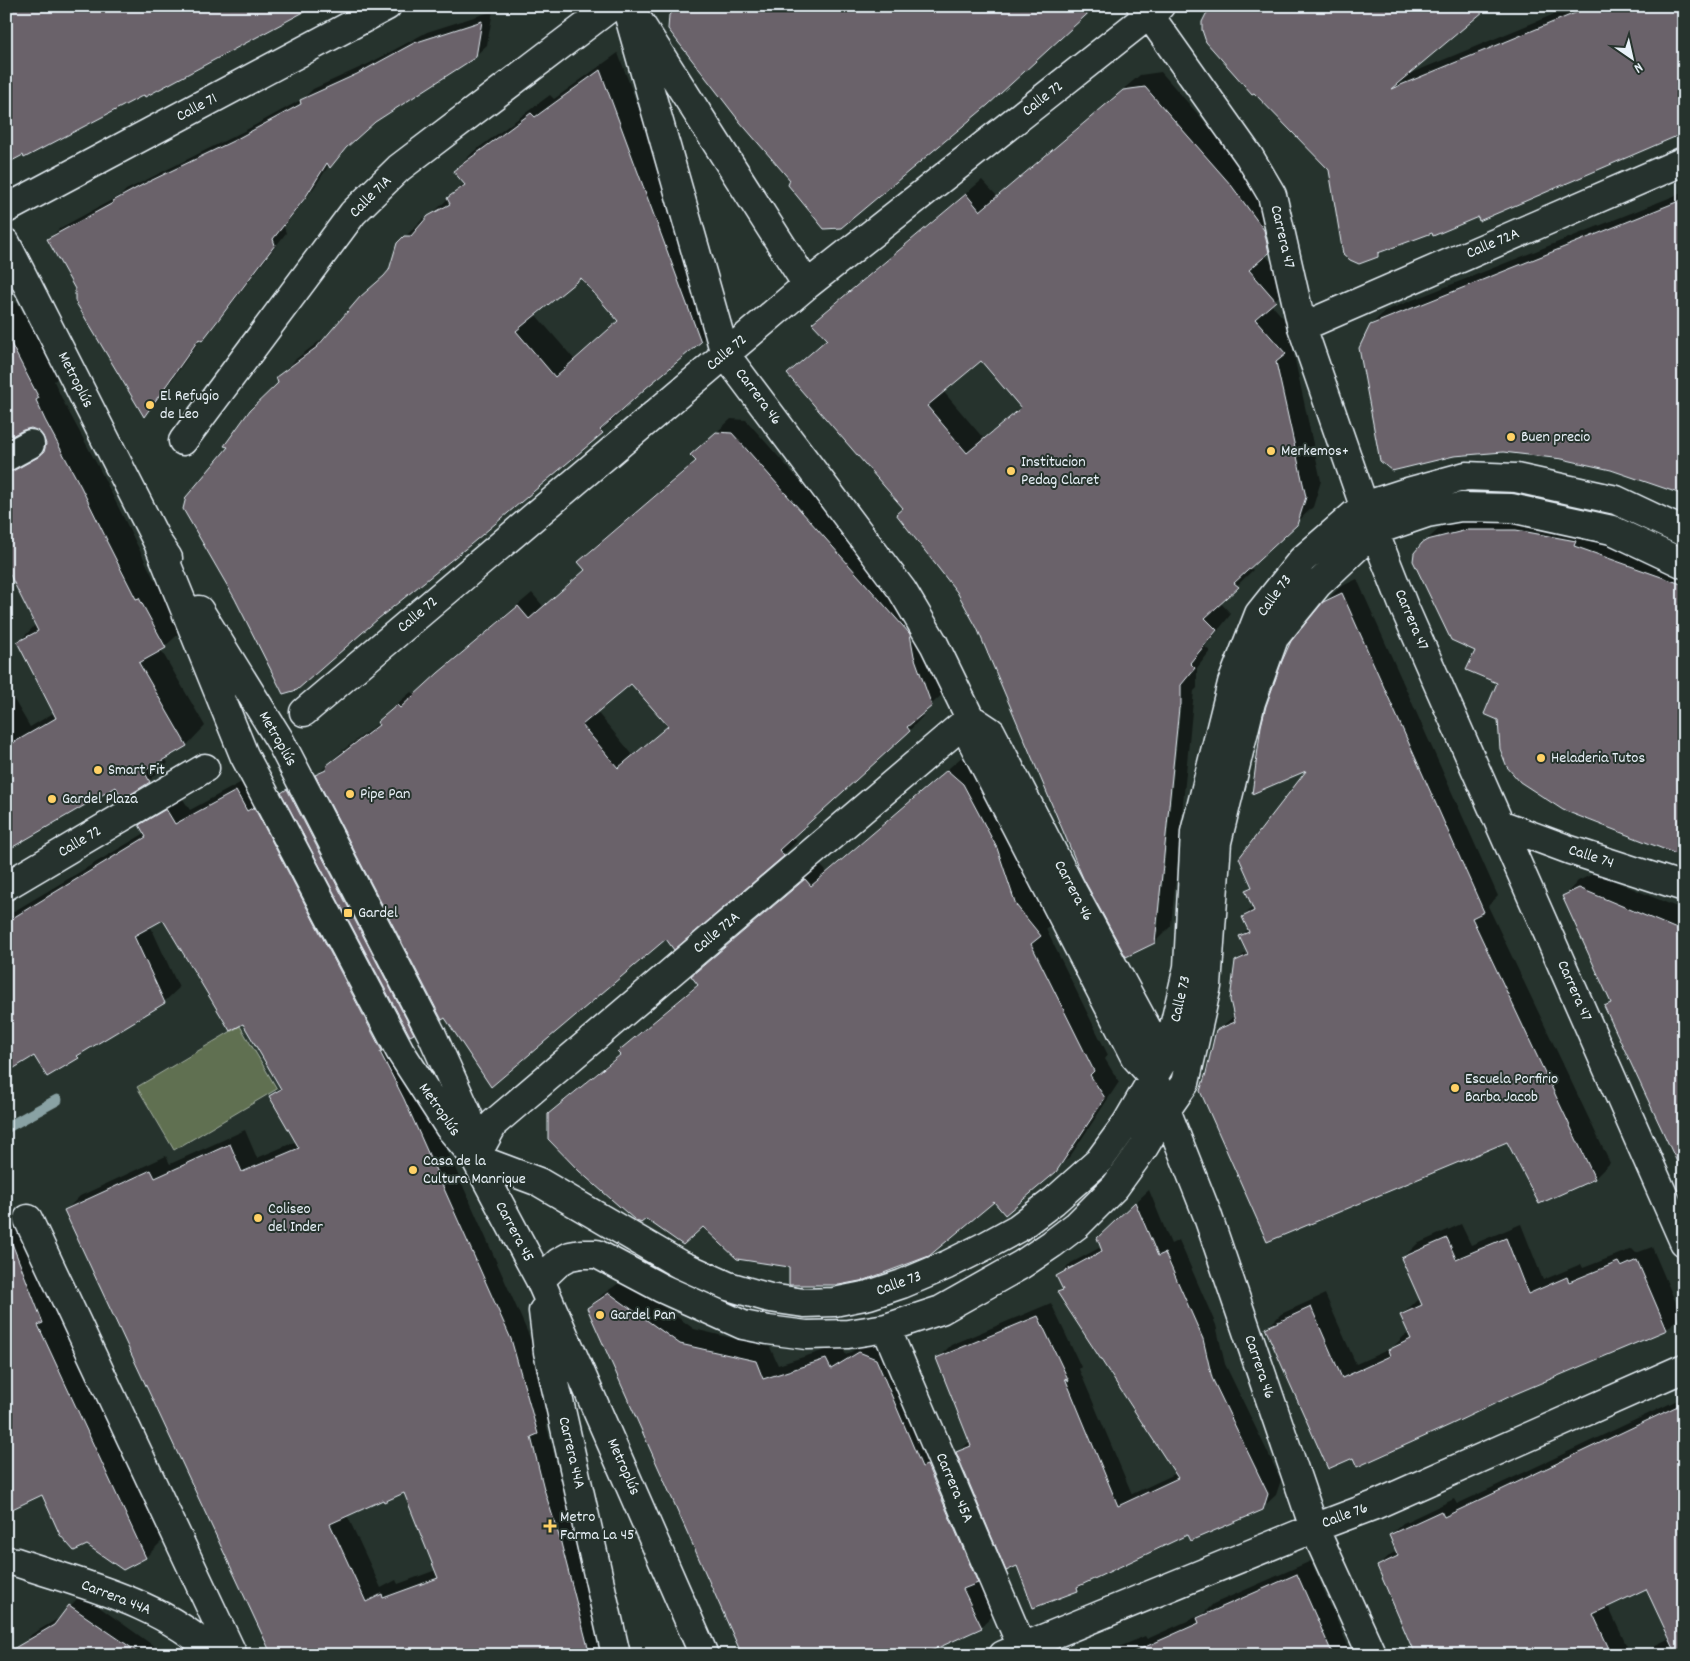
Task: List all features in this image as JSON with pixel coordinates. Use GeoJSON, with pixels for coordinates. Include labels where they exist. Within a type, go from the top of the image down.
{"type":"FeatureCollection","features":[{"type":"Feature","properties":{"kind":"street","name":"Calle 71"},"geometry":{"type":"LineString","coordinates":[[6,209],[387,6]]}},
{"type":"Feature","properties":{"kind":"street","name":"Calle 71A"},"geometry":{"type":"LineString","coordinates":[[183,440],[353,214],[400,168],[612,6]]}},
{"type":"Feature","properties":{"kind":"street","name":"Carrera 46"},"geometry":{"type":"LineString","coordinates":[[628,6],[807,285]]}},
{"type":"Feature","properties":{"kind":"street","name":"Carrera 46"},"geometry":{"type":"LineString","coordinates":[[628,6],[725,354],[902,590],[934,644],[970,718],[972,741],[1028,852],[1135,1057],[1154,1077],[1206,1214],[1314,1528],[1372,1655]]}},
{"type":"Feature","properties":{"kind":"street","name":"Calle 72"},"geometry":{"type":"LineString","coordinates":[[304,712],[807,285],[1150,9]]}},
{"type":"Feature","properties":{"kind":"street","name":"Carrera 47"},"geometry":{"type":"LineString","coordinates":[[1150,9],[1249,156],[1272,195],[1302,327],[1369,518],[1404,607],[1684,1242]]}},
{"type":"Feature","properties":{"kind":"street","name":"Calle 72A"},"geometry":{"type":"LineString","coordinates":[[1302,327],[1684,161]]}},
{"type":"Feature","properties":{"kind":"street","name":"Metroplús"},"geometry":{"type":"LineString","coordinates":[[6,243],[158,543],[244,755],[400,1051],[448,1127],[475,1158]]}},
{"type":"Feature","properties":{"kind":"street"},"geometry":{"type":"LineString","coordinates":[[6,457],[30,444]]}},
{"type":"Feature","properties":{"kind":"street","name":"Calle 73"},"geometry":{"type":"LineString","coordinates":[[475,1158],[539,1182],[678,1264],[728,1286],[770,1298],[804,1303],[834,1302],[869,1295],[902,1284],[987,1246],[1018,1228],[1054,1202],[1099,1161],[1126,1124],[1168,1052],[1188,967],[1195,832],[1232,683],[1259,614],[1302,560],[1369,518],[1404,493],[1466,476],[1516,478],[1616,500],[1684,532]]}},
{"type":"Feature","properties":{"kind":"street","name":"Calle 73"},"geometry":{"type":"LineString","coordinates":[[540,1280],[559,1262],[570,1256],[597,1254],[661,1288],[743,1325],[806,1335],[848,1334],[886,1328],[940,1310],[983,1287],[1037,1254],[1077,1225],[1115,1187],[1144,1147],[1185,1083],[1206,986],[1217,842],[1251,702],[1274,638],[1369,518],[1427,513],[1461,506],[1512,508],[1612,530],[1684,564]]}},
{"type":"Feature","properties":{"kind":"street","name":"Metroplús"},"geometry":{"type":"LineString","coordinates":[[158,543],[279,739],[432,1035],[468,1115],[475,1158]]}},
{"type":"Feature","properties":{"kind":"street","name":"Calle 72A"},"geometry":{"type":"LineString","coordinates":[[475,1158],[494,1123],[970,718]]}},
{"type":"Feature","properties":{"kind":"street","name":"Calle 72"},"geometry":{"type":"LineString","coordinates":[[6,886],[205,768]]}},
{"type":"Feature","properties":{"kind":"street","name":"Calle 74"},"geometry":{"type":"LineString","coordinates":[[1500,824],[1570,850],[1684,887]]}},
{"type":"Feature","properties":{"kind":"street","name":"Carrera 45"},"geometry":{"type":"LineString","coordinates":[[475,1158],[540,1280]]}},
{"type":"Feature","properties":{"kind":"street"},"geometry":{"type":"LineString","coordinates":[[28,1219],[219,1654]]}},
{"type":"Feature","properties":{"kind":"street"},"geometry":{"type":"LineString","coordinates":[[1018,1228],[1037,1254]]}},
{"type":"Feature","properties":{"kind":"street"},"geometry":{"type":"LineString","coordinates":[[629,1270],[641,1243]]}},
{"type":"Feature","properties":{"kind":"street","name":"Metroplús"},"geometry":{"type":"LineString","coordinates":[[540,1280],[704,1655]]}},
{"type":"Feature","properties":{"kind":"street","name":"Carrera 44A"},"geometry":{"type":"LineString","coordinates":[[540,1280],[548,1352],[616,1655]]}},
{"type":"Feature","properties":{"kind":"street","name":"Carrera 45A"},"geometry":{"type":"LineString","coordinates":[[886,1328],[1013,1651]]}},
{"type":"Feature","properties":{"kind":"street","name":"Calle 76"},"geometry":{"type":"LineString","coordinates":[[1013,1651],[1375,1505],[1684,1368]]}},
{"type":"Feature","properties":{"kind":"street","name":"Carrera 44A"},"geometry":{"type":"LineString","coordinates":[[6,1561],[16,1562],[118,1595],[171,1620],[219,1654]]}},
{"type":"Feature","properties":{"kind":"green space"},"geometry":{"type":"Polygon","coordinates":[[[240,1026],[277,1089],[174,1150],[137,1087],[240,1026]]]}},
{"type":"Feature","properties":{"kind":"building"},"geometry":{"type":"Polygon","coordinates":[[[6,6],[315,6],[145,97],[144,95],[24,158],[23,155],[6,164],[6,6]]]}},
{"type":"Feature","properties":{"kind":"building"},"geometry":{"type":"Polygon","coordinates":[[[677,6],[1096,6],[988,105],[841,228],[824,229],[788,185],[790,180],[740,122],[668,29],[669,15],[677,6]]]}},
{"type":"Feature","properties":{"kind":"building"},"geometry":{"type":"Polygon","coordinates":[[[1215,6],[1490,6],[1391,89],[1580,11],[1581,6],[1684,6],[1684,133],[1479,221],[1478,217],[1433,236],[1432,233],[1378,253],[1378,257],[1359,264],[1343,254],[1329,170],[1254,93],[1252,94],[1206,42],[1202,30],[1202,22],[1206,14],[1215,6]]]}},
{"type":"Feature","properties":{"kind":"building"},"geometry":{"type":"Polygon","coordinates":[[[482,21],[476,57],[375,122],[346,148],[330,168],[327,163],[305,198],[273,239],[275,245],[202,341],[199,339],[144,417],[75,301],[75,289],[47,239],[144,184],[233,141],[301,104],[300,100],[357,74],[414,43],[482,21]]]}},
{"type":"Feature","properties":{"kind":"building"},"geometry":{"type":"Polygon","coordinates":[[[600,70],[701,342],[600,430],[603,433],[470,545],[378,619],[297,690],[283,694],[235,599],[183,509],[186,497],[228,447],[224,446],[250,410],[278,383],[276,377],[317,347],[360,297],[384,276],[389,270],[397,243],[404,236],[411,236],[428,216],[450,204],[447,198],[465,185],[453,171],[531,113],[535,117],[600,70]],[[581,278],[516,331],[555,377],[618,321],[581,278]]]}},
{"type":"Feature","properties":{"kind":"building"},"geometry":{"type":"Polygon","coordinates":[[[1145,87],[1231,185],[1264,230],[1269,253],[1249,270],[1276,301],[1255,319],[1286,354],[1276,362],[1306,497],[1297,525],[1234,583],[1239,587],[1205,618],[1217,630],[1190,663],[1195,668],[1181,685],[1181,705],[1179,708],[1155,943],[1126,957],[1083,878],[977,628],[957,592],[896,514],[903,508],[787,374],[827,339],[812,323],[966,194],[980,211],[1123,90],[1145,87]],[[981,361],[927,406],[967,453],[1021,408],[981,361]]]}},
{"type":"Feature","properties":{"kind":"building"},"geometry":{"type":"Polygon","coordinates":[[[1684,199],[1684,495],[1611,470],[1562,459],[1503,452],[1454,456],[1392,471],[1380,461],[1359,348],[1370,325],[1684,199]]]}},
{"type":"Feature","properties":{"kind":"building"},"geometry":{"type":"Polygon","coordinates":[[[6,334],[39,398],[36,400],[45,420],[81,487],[136,599],[139,598],[166,648],[139,663],[187,746],[144,771],[150,782],[123,799],[116,787],[6,851],[6,747],[56,718],[17,642],[38,631],[6,567],[6,473],[38,457],[44,452],[46,444],[39,431],[31,428],[6,439],[6,334]]]}},
{"type":"Feature","properties":{"kind":"building"},"geometry":{"type":"Polygon","coordinates":[[[716,432],[732,433],[910,634],[914,656],[932,706],[907,727],[910,731],[779,850],[784,856],[674,950],[666,939],[491,1087],[445,1018],[442,1020],[315,775],[326,770],[327,765],[379,725],[377,722],[397,705],[400,708],[438,673],[518,606],[529,619],[585,570],[578,562],[696,461],[690,455],[716,432]],[[631,684],[582,725],[618,768],[668,726],[631,684]]]}},
{"type":"Feature","properties":{"kind":"building"},"geometry":{"type":"Polygon","coordinates":[[[1467,530],[1516,530],[1576,541],[1574,546],[1684,585],[1684,857],[1563,810],[1520,782],[1507,767],[1500,749],[1498,720],[1484,714],[1497,683],[1466,670],[1475,651],[1451,640],[1413,561],[1414,553],[1427,540],[1467,530]]]}},
{"type":"Feature","properties":{"kind":"building"},"geometry":{"type":"Polygon","coordinates":[[[1342,593],[1484,912],[1472,918],[1595,1179],[1539,1204],[1507,1142],[1267,1242],[1200,1091],[1216,1030],[1235,1022],[1230,1000],[1235,961],[1248,955],[1239,936],[1249,932],[1242,917],[1254,911],[1245,890],[1252,887],[1239,858],[1306,771],[1252,794],[1261,726],[1266,706],[1291,641],[1323,602],[1342,593]]]}},
{"type":"Feature","properties":{"kind":"building"},"geometry":{"type":"Polygon","coordinates":[[[947,770],[963,784],[997,848],[1016,905],[1041,936],[1031,944],[1094,1071],[1090,1075],[1105,1098],[1056,1172],[1005,1215],[994,1202],[929,1256],[865,1280],[839,1285],[789,1285],[789,1267],[737,1259],[703,1227],[683,1245],[646,1219],[641,1223],[635,1220],[579,1171],[548,1139],[548,1114],[620,1055],[617,1052],[698,985],[691,976],[805,879],[811,886],[947,770]]]}},
{"type":"Feature","properties":{"kind":"building"},"geometry":{"type":"Polygon","coordinates":[[[287,789],[414,1034],[410,1036],[281,793],[287,789]]]}},
{"type":"Feature","properties":{"kind":"building"},"geometry":{"type":"Polygon","coordinates":[[[236,791],[247,811],[254,807],[382,1051],[380,1052],[404,1099],[511,1339],[538,1434],[531,1437],[544,1489],[560,1539],[590,1655],[273,1655],[268,1647],[64,1210],[151,1170],[155,1178],[230,1144],[242,1172],[299,1148],[269,1096],[281,1089],[243,1024],[230,1031],[163,920],[134,936],[165,1003],[77,1056],[79,1058],[47,1077],[34,1056],[6,1073],[6,922],[146,837],[139,825],[166,809],[175,824],[236,791]],[[404,1493],[384,1502],[383,1500],[330,1524],[366,1602],[382,1594],[383,1598],[438,1578],[404,1493]]]}},
{"type":"Feature","properties":{"kind":"building"},"geometry":{"type":"Polygon","coordinates":[[[1579,888],[1684,932],[1684,1177],[1604,1006],[1611,1003],[1562,896],[1579,888]]]}},
{"type":"Feature","properties":{"kind":"building"},"geometry":{"type":"Polygon","coordinates":[[[1135,1202],[1158,1256],[1165,1253],[1203,1339],[1212,1378],[1268,1494],[1263,1510],[1190,1541],[1187,1535],[1077,1587],[1078,1591],[1033,1608],[1017,1566],[1006,1571],[956,1452],[971,1446],[936,1358],[1038,1316],[1069,1381],[1065,1378],[1118,1506],[1178,1478],[1057,1292],[1063,1290],[1056,1276],[1102,1251],[1097,1238],[1135,1202]]]}},
{"type":"Feature","properties":{"kind":"building"},"geometry":{"type":"Polygon","coordinates":[[[8,1233],[43,1323],[38,1325],[146,1558],[123,1570],[87,1545],[74,1551],[60,1535],[42,1495],[6,1512],[6,1234],[8,1233]]]}},
{"type":"Feature","properties":{"kind":"building"},"geometry":{"type":"Polygon","coordinates":[[[1447,1238],[1456,1259],[1506,1238],[1528,1294],[1567,1277],[1569,1282],[1618,1262],[1621,1267],[1637,1260],[1667,1330],[1515,1394],[1357,1467],[1353,1458],[1328,1469],[1265,1328],[1311,1307],[1342,1378],[1390,1356],[1388,1350],[1411,1339],[1400,1315],[1422,1305],[1401,1258],[1447,1238]]]}},
{"type":"Feature","properties":{"kind":"building"},"geometry":{"type":"Polygon","coordinates":[[[609,1293],[680,1344],[756,1361],[763,1379],[826,1359],[831,1369],[859,1352],[876,1359],[922,1467],[927,1465],[978,1583],[963,1589],[982,1628],[922,1655],[742,1655],[587,1308],[609,1293]]]}},
{"type":"Feature","properties":{"kind":"building"},"geometry":{"type":"Polygon","coordinates":[[[1684,1403],[1684,1655],[1677,1655],[1646,1589],[1593,1614],[1612,1655],[1415,1655],[1377,1566],[1398,1556],[1389,1535],[1441,1511],[1444,1517],[1684,1403]]]}},
{"type":"Feature","properties":{"kind":"building"},"geometry":{"type":"Polygon","coordinates":[[[1297,1574],[1333,1655],[1127,1655],[1199,1623],[1197,1618],[1297,1574]]]}},
{"type":"Feature","properties":{"kind":"building"},"geometry":{"type":"Polygon","coordinates":[[[69,1605],[142,1655],[6,1655],[6,1653],[54,1625],[69,1605]]]}},
{"type":"Feature","properties":{"kind":"waterway"},"geometry":{"type":"LineString","coordinates":[[6,1128],[57,1100]]}},
{"type":"Feature","properties":{"kind":"place","name":"El Refugio de Leo"},"geometry":{"type":"Point","coordinates":[150,405]}},
{"type":"Feature","properties":{"kind":"place","name":"Buen precio"},"geometry":{"type":"Point","coordinates":[1511,437]}},
{"type":"Feature","properties":{"kind":"place","name":"Merkemos+"},"geometry":{"type":"Point","coordinates":[1271,451]}},
{"type":"Feature","properties":{"kind":"place","name":"Institucion Pedag Claret"},"geometry":{"type":"Point","coordinates":[1011,471]}},
{"type":"Feature","properties":{"kind":"place","name":"Heladeria Tutos"},"geometry":{"type":"Point","coordinates":[1541,758]}},
{"type":"Feature","properties":{"kind":"place","name":"Smart Fit"},"geometry":{"type":"Point","coordinates":[98,770]}},
{"type":"Feature","properties":{"kind":"place","name":"Pipe Pan"},"geometry":{"type":"Point","coordinates":[350,794]}},
{"type":"Feature","properties":{"kind":"place","name":"Gardel Plaza"},"geometry":{"type":"Point","coordinates":[52,799]}},
{"type":"Feature","properties":{"kind":"place","name":"Gardel"},"geometry":{"type":"Point","coordinates":[348,913]}},
{"type":"Feature","properties":{"kind":"place","name":"Escuela Porfirio Barba Jacob"},"geometry":{"type":"Point","coordinates":[1455,1088]}},
{"type":"Feature","properties":{"kind":"place","name":"Casa de la Cultura Manrique"},"geometry":{"type":"Point","coordinates":[413,1170]}},
{"type":"Feature","properties":{"kind":"place","name":"Coliseo del Inder"},"geometry":{"type":"Point","coordinates":[258,1218]}},
{"type":"Feature","properties":{"kind":"place","name":"Gardel Pan"},"geometry":{"type":"Point","coordinates":[600,1315]}},
{"type":"Feature","properties":{"kind":"place","name":"Metro Farma La 45"},"geometry":{"type":"Point","coordinates":[550,1526]}}]}
